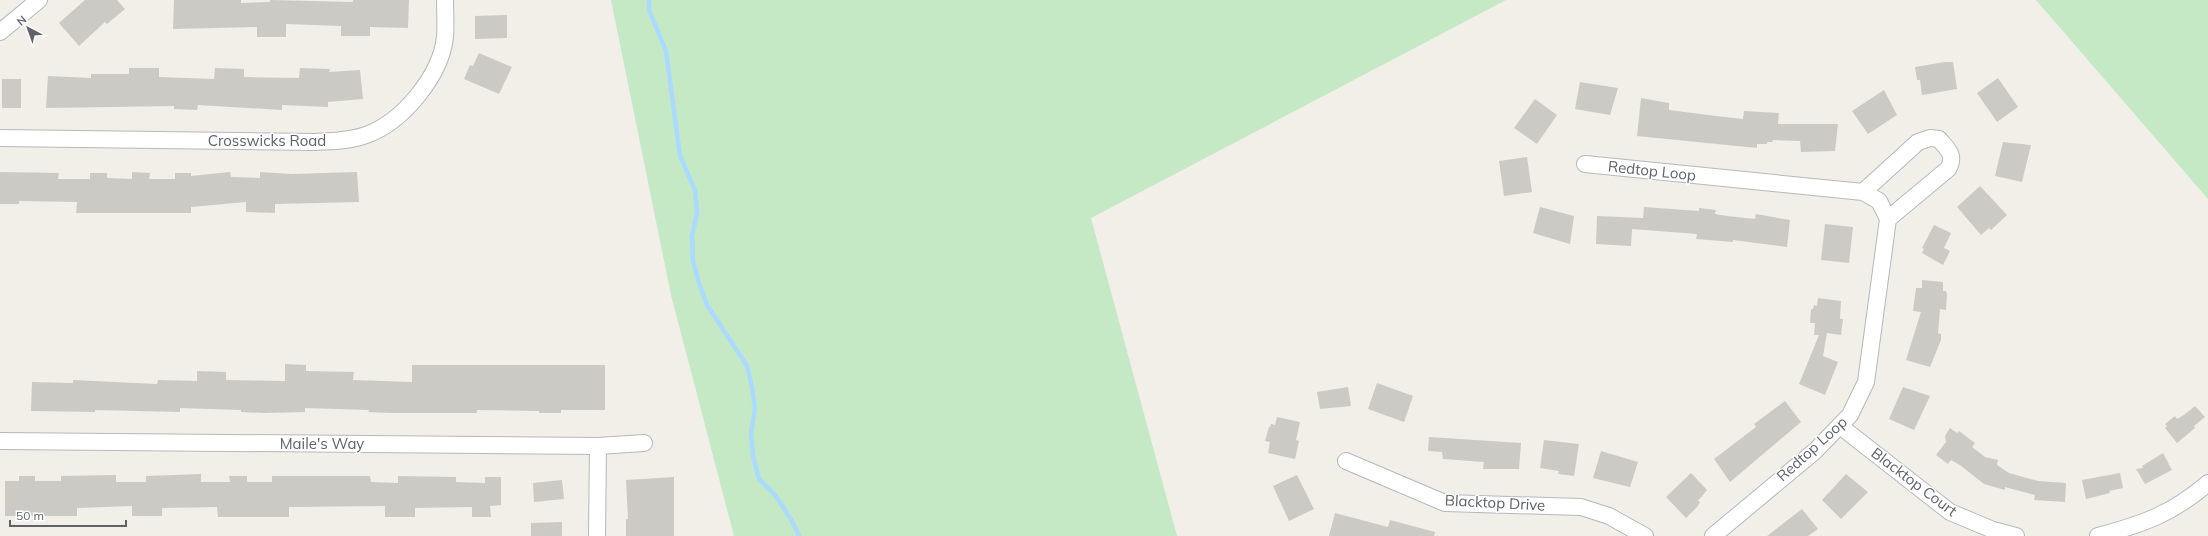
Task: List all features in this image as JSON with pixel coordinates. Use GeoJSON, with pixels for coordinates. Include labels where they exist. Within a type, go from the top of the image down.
{"type":"FeatureCollection","features":[{"type":"Feature","properties":{"kind":"street"},"geometry":{"type":"LineString","coordinates":[[0,32],[39,0]]}},
{"type":"Feature","properties":{"kind":"street","name":"Crosswicks Road"},"geometry":{"type":"LineString","coordinates":[[0,138],[315,142],[344,140],[367,135],[404,111],[422,90],[437,65],[445,37],[445,0]]}},
{"type":"Feature","properties":{"kind":"street"},"geometry":{"type":"LineString","coordinates":[[1863,192],[1918,142],[1930,138],[1939,139],[1951,152],[1952,162],[1948,169],[1888,219]]}},
{"type":"Feature","properties":{"kind":"street","name":"Redtop Loop"},"geometry":{"type":"LineString","coordinates":[[1586,164],[1863,192],[1878,201],[1888,219],[1866,382],[1850,415],[1815,451],[1713,536]]}},
{"type":"Feature","properties":{"kind":"street","name":"Blacktop Court"},"geometry":{"type":"LineString","coordinates":[[1840,426],[1950,512],[1993,530],[2016,536]]}},
{"type":"Feature","properties":{"kind":"street","name":"Maile's Way"},"geometry":{"type":"LineString","coordinates":[[0,441],[598,446],[644,443]]}},
{"type":"Feature","properties":{"kind":"street"},"geometry":{"type":"LineString","coordinates":[[597,536],[598,446]]}},
{"type":"Feature","properties":{"kind":"street","name":"Blacktop Drive"},"geometry":{"type":"LineString","coordinates":[[1346,461],[1445,503],[1581,507],[1609,516],[1645,536]]}},
{"type":"Feature","properties":{"kind":"street"},"geometry":{"type":"LineString","coordinates":[[2098,536],[2142,524],[2186,502],[2208,483]]}},
{"type":"Feature","properties":{"kind":"green space"},"geometry":{"type":"Polygon","coordinates":[[[611,0],[1506,0],[1091,218],[1177,536],[734,536],[671,295],[611,0]]]}},
{"type":"Feature","properties":{"kind":"green space"},"geometry":{"type":"Polygon","coordinates":[[[2036,0],[2208,0],[2208,199],[2036,0]]]}},
{"type":"Feature","properties":{"kind":"building"},"geometry":{"type":"Polygon","coordinates":[[[85,0],[117,0],[125,9],[107,24],[105,22],[79,46],[59,23],[85,0]]]}},
{"type":"Feature","properties":{"kind":"building"},"geometry":{"type":"Polygon","coordinates":[[[174,0],[241,0],[241,3],[270,2],[270,0],[353,2],[353,0],[409,0],[408,28],[370,27],[370,36],[341,36],[341,26],[286,24],[286,37],[257,37],[257,27],[173,29],[174,0]]]}},
{"type":"Feature","properties":{"kind":"building"},"geometry":{"type":"Polygon","coordinates":[[[507,15],[507,38],[475,39],[475,16],[507,15]]]}},
{"type":"Feature","properties":{"kind":"building"},"geometry":{"type":"Polygon","coordinates":[[[479,53],[512,67],[499,94],[464,79],[470,65],[473,66],[479,53]]]}},
{"type":"Feature","properties":{"kind":"building"},"geometry":{"type":"Polygon","coordinates":[[[1953,62],[1957,89],[1922,95],[1920,80],[1917,80],[1915,67],[1953,62]]]}},
{"type":"Feature","properties":{"kind":"building"},"geometry":{"type":"Polygon","coordinates":[[[129,68],[159,68],[159,77],[214,79],[215,68],[244,69],[244,77],[299,78],[300,68],[330,69],[329,72],[360,70],[363,99],[328,102],[328,107],[282,105],[282,110],[198,105],[197,110],[174,109],[174,106],[46,108],[48,76],[91,78],[91,74],[129,74],[129,68]]]}},
{"type":"Feature","properties":{"kind":"building"},"geometry":{"type":"Polygon","coordinates":[[[1998,78],[2018,107],[1997,122],[1977,93],[1998,78]]]}},
{"type":"Feature","properties":{"kind":"building"},"geometry":{"type":"Polygon","coordinates":[[[2,79],[21,79],[21,108],[2,108],[2,79]]]}},
{"type":"Feature","properties":{"kind":"building"},"geometry":{"type":"Polygon","coordinates":[[[1580,82],[1618,88],[1610,115],[1575,109],[1580,82]]]}},
{"type":"Feature","properties":{"kind":"building"},"geometry":{"type":"Polygon","coordinates":[[[1884,90],[1897,115],[1868,134],[1852,111],[1884,90]]]}},
{"type":"Feature","properties":{"kind":"building"},"geometry":{"type":"Polygon","coordinates":[[[1641,98],[1669,103],[1669,110],[1743,119],[1744,111],[1779,113],[1778,124],[1838,124],[1835,151],[1801,152],[1800,141],[1773,140],[1772,142],[1767,142],[1767,144],[1757,144],[1757,148],[1637,136],[1641,98]]]}},
{"type":"Feature","properties":{"kind":"building"},"geometry":{"type":"Polygon","coordinates":[[[1535,99],[1557,115],[1537,144],[1514,128],[1535,99]]]}},
{"type":"Feature","properties":{"kind":"building"},"geometry":{"type":"Polygon","coordinates":[[[2003,142],[2031,145],[2022,182],[1995,176],[2003,142]]]}},
{"type":"Feature","properties":{"kind":"building"},"geometry":{"type":"Polygon","coordinates":[[[1527,157],[1532,192],[1504,196],[1499,161],[1527,157]]]}},
{"type":"Feature","properties":{"kind":"building"},"geometry":{"type":"Polygon","coordinates":[[[0,172],[59,173],[58,179],[90,179],[90,173],[107,173],[107,178],[132,179],[132,172],[150,173],[149,179],[175,179],[175,173],[191,173],[191,176],[230,172],[231,177],[260,178],[260,172],[292,174],[357,172],[359,202],[275,204],[275,213],[246,212],[246,202],[191,207],[191,213],[76,213],[77,202],[19,201],[19,204],[0,204],[0,172]]]}},
{"type":"Feature","properties":{"kind":"building"},"geometry":{"type":"Polygon","coordinates":[[[1980,186],[2007,215],[1991,230],[1989,228],[1981,235],[1957,207],[1980,186]]]}},
{"type":"Feature","properties":{"kind":"building"},"geometry":{"type":"Polygon","coordinates":[[[1540,207],[1574,216],[1570,244],[1533,233],[1540,207]]]}},
{"type":"Feature","properties":{"kind":"building"},"geometry":{"type":"Polygon","coordinates":[[[1644,207],[1699,211],[1699,208],[1716,210],[1715,214],[1727,216],[1755,219],[1756,214],[1790,220],[1787,247],[1733,240],[1733,242],[1696,239],[1697,234],[1632,229],[1631,246],[1596,244],[1597,216],[1643,218],[1644,207]]]}},
{"type":"Feature","properties":{"kind":"building"},"geometry":{"type":"Polygon","coordinates":[[[1825,224],[1853,227],[1849,263],[1821,260],[1825,224]]]}},
{"type":"Feature","properties":{"kind":"building"},"geometry":{"type":"Polygon","coordinates":[[[1934,225],[1951,233],[1944,248],[1950,251],[1943,265],[1922,253],[1924,249],[1922,248],[1934,225]]]}},
{"type":"Feature","properties":{"kind":"building"},"geometry":{"type":"Polygon","coordinates":[[[1922,280],[1943,282],[1943,291],[1946,291],[1947,294],[1946,310],[1940,309],[1938,333],[1941,334],[1941,340],[1930,367],[1906,360],[1921,312],[1913,311],[1916,288],[1922,288],[1922,280]]]}},
{"type":"Feature","properties":{"kind":"building"},"geometry":{"type":"Polygon","coordinates":[[[1818,298],[1841,301],[1840,319],[1843,319],[1841,335],[1827,333],[1823,356],[1838,362],[1825,395],[1799,384],[1819,335],[1814,335],[1815,323],[1810,323],[1811,309],[1813,309],[1814,305],[1817,306],[1818,298]]]}},
{"type":"Feature","properties":{"kind":"building"},"geometry":{"type":"Polygon","coordinates":[[[285,364],[306,365],[306,371],[354,372],[353,380],[412,382],[412,365],[605,365],[605,410],[561,410],[561,413],[539,413],[539,411],[477,410],[477,413],[392,413],[368,412],[369,410],[305,408],[305,412],[265,413],[241,412],[241,410],[180,408],[180,412],[95,410],[95,412],[31,411],[32,382],[73,383],[73,380],[157,384],[158,380],[197,381],[197,371],[226,372],[226,380],[285,381],[285,364]]]}},
{"type":"Feature","properties":{"kind":"building"},"geometry":{"type":"Polygon","coordinates":[[[1377,383],[1413,396],[1404,422],[1368,409],[1377,383]]]}},
{"type":"Feature","properties":{"kind":"building"},"geometry":{"type":"Polygon","coordinates":[[[1348,387],[1351,406],[1320,409],[1317,392],[1348,387]]]}},
{"type":"Feature","properties":{"kind":"building"},"geometry":{"type":"Polygon","coordinates":[[[1903,387],[1930,396],[1914,430],[1889,419],[1903,387]]]}},
{"type":"Feature","properties":{"kind":"building"},"geometry":{"type":"Polygon","coordinates":[[[1785,401],[1801,422],[1730,482],[1714,459],[1756,427],[1754,424],[1785,401]]]}},
{"type":"Feature","properties":{"kind":"building"},"geometry":{"type":"Polygon","coordinates":[[[2195,406],[2205,417],[2194,426],[2195,428],[2177,443],[2165,428],[2167,426],[2165,424],[2175,416],[2177,419],[2184,415],[2195,406]]]}},
{"type":"Feature","properties":{"kind":"building"},"geometry":{"type":"Polygon","coordinates":[[[1277,417],[1300,422],[1296,440],[1299,441],[1295,459],[1268,453],[1270,442],[1265,441],[1269,427],[1271,424],[1275,425],[1277,417]]]}},
{"type":"Feature","properties":{"kind":"building"},"geometry":{"type":"Polygon","coordinates":[[[1950,428],[1957,433],[1959,431],[1975,443],[1972,447],[1985,457],[1998,460],[1997,465],[2009,473],[2038,481],[2066,483],[2065,502],[2034,500],[2035,495],[2005,487],[2005,490],[1984,484],[1960,465],[1951,460],[1948,464],[1936,455],[1946,442],[1945,436],[1950,428]]]}},
{"type":"Feature","properties":{"kind":"building"},"geometry":{"type":"Polygon","coordinates":[[[1429,437],[1521,443],[1519,469],[1483,469],[1484,462],[1443,459],[1442,452],[1428,451],[1429,437]]]}},
{"type":"Feature","properties":{"kind":"building"},"geometry":{"type":"Polygon","coordinates":[[[1544,440],[1579,444],[1574,476],[1558,474],[1559,471],[1540,468],[1544,440]]]}},
{"type":"Feature","properties":{"kind":"building"},"geometry":{"type":"Polygon","coordinates":[[[1601,451],[1638,462],[1630,487],[1593,478],[1601,451]]]}},
{"type":"Feature","properties":{"kind":"building"},"geometry":{"type":"Polygon","coordinates":[[[2163,453],[2172,470],[2145,484],[2136,469],[2143,468],[2142,466],[2163,453]]]}},
{"type":"Feature","properties":{"kind":"building"},"geometry":{"type":"Polygon","coordinates":[[[1691,473],[1707,490],[1698,501],[1700,502],[1697,507],[1686,518],[1666,497],[1691,473]]]}},
{"type":"Feature","properties":{"kind":"building"},"geometry":{"type":"Polygon","coordinates":[[[2120,473],[2123,488],[2086,499],[2082,480],[2120,473]]]}},
{"type":"Feature","properties":{"kind":"building"},"geometry":{"type":"Polygon","coordinates":[[[201,474],[201,482],[230,482],[229,476],[247,476],[247,482],[272,482],[272,476],[370,476],[371,482],[398,483],[398,476],[456,477],[456,482],[485,483],[485,477],[501,477],[501,505],[490,506],[491,517],[472,517],[472,507],[415,508],[415,517],[385,517],[385,506],[289,507],[289,517],[218,517],[217,507],[162,508],[162,516],[132,516],[132,506],[77,508],[77,516],[5,516],[5,481],[19,481],[19,476],[35,476],[35,481],[61,481],[61,476],[116,475],[116,482],[146,482],[146,476],[201,474]]]}},
{"type":"Feature","properties":{"kind":"building"},"geometry":{"type":"Polygon","coordinates":[[[1846,474],[1868,492],[1841,519],[1822,500],[1846,474]]]}},
{"type":"Feature","properties":{"kind":"building"},"geometry":{"type":"Polygon","coordinates":[[[1297,475],[1314,509],[1289,521],[1273,486],[1297,475]]]}},
{"type":"Feature","properties":{"kind":"building"},"geometry":{"type":"Polygon","coordinates":[[[674,477],[674,536],[626,536],[626,519],[628,519],[626,480],[674,477]]]}},
{"type":"Feature","properties":{"kind":"building"},"geometry":{"type":"Polygon","coordinates":[[[562,480],[564,499],[534,502],[533,483],[562,480]]]}},
{"type":"Feature","properties":{"kind":"building"},"geometry":{"type":"Polygon","coordinates":[[[1802,509],[1818,529],[1808,536],[1767,536],[1802,509]]]}},
{"type":"Feature","properties":{"kind":"building"},"geometry":{"type":"Polygon","coordinates":[[[1335,513],[1388,527],[1390,520],[1435,532],[1434,536],[1329,536],[1335,513]]]}},
{"type":"Feature","properties":{"kind":"building"},"geometry":{"type":"Polygon","coordinates":[[[562,522],[562,536],[531,536],[531,523],[562,522]]]}},
{"type":"Feature","properties":{"kind":"waterway"},"geometry":{"type":"LineString","coordinates":[[649,0],[649,10],[666,51],[680,156],[695,190],[697,213],[692,236],[693,261],[699,283],[707,305],[747,366],[755,409],[751,433],[753,456],[759,479],[775,495],[792,521],[799,536]]}}]}
